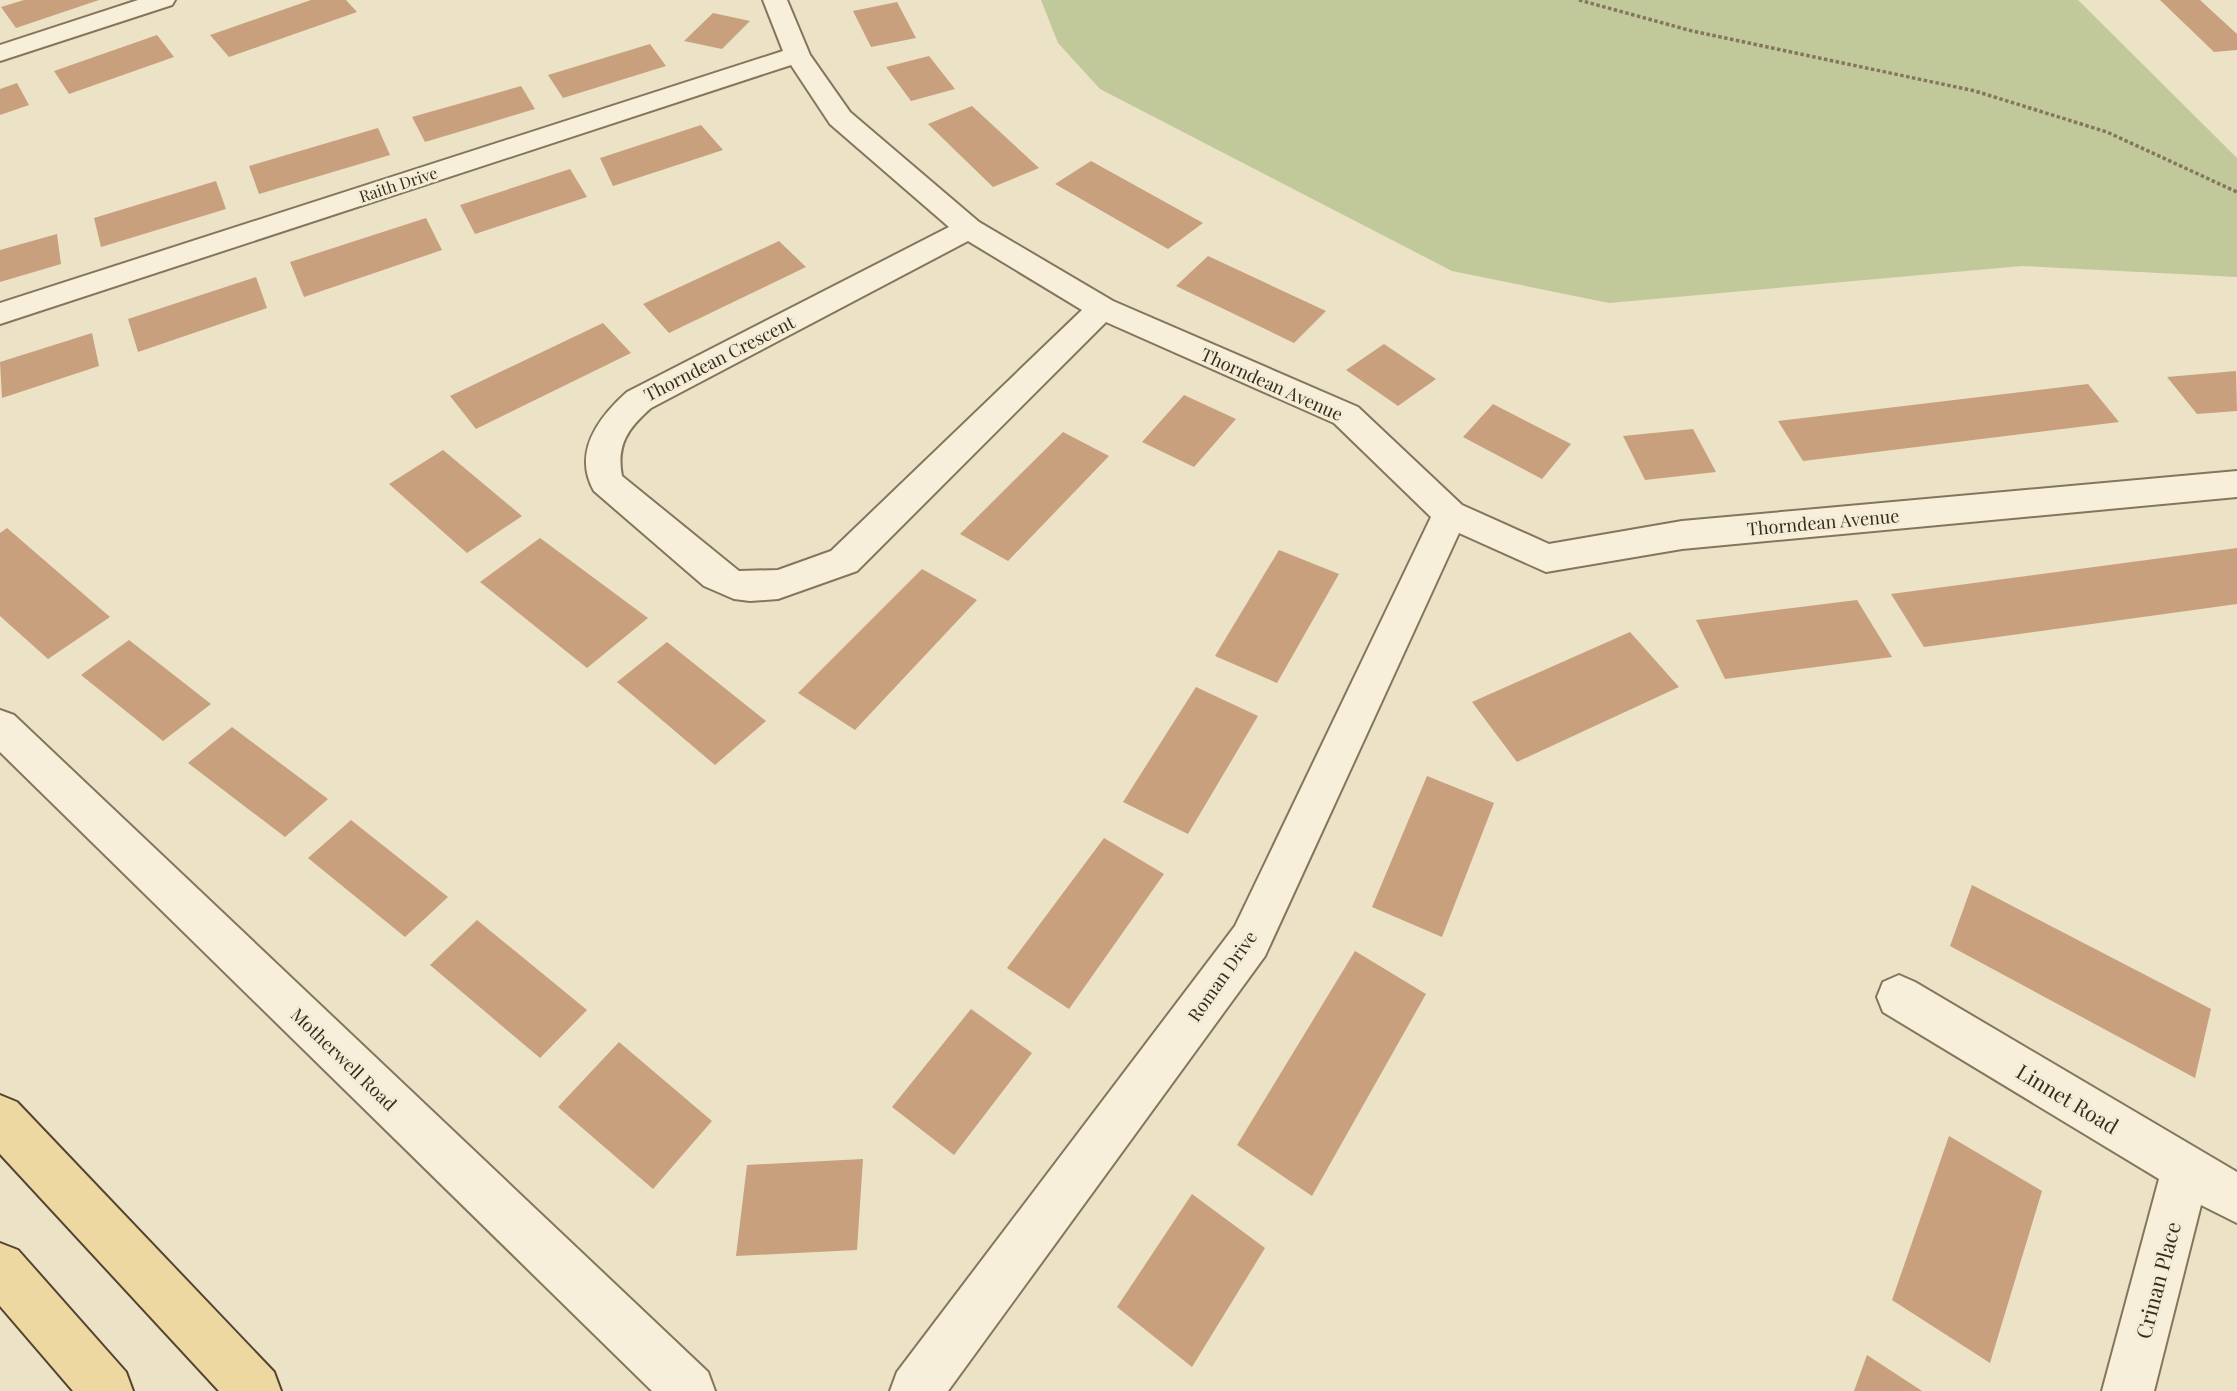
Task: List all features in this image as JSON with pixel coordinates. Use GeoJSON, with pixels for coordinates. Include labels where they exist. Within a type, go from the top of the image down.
{"type":"FeatureCollection","features":[{"type":"Feature","properties":{"kind":"main road"},"geometry":{"type":"LineString","coordinates":[[0,1119],[255,1391]]}},
{"type":"Feature","properties":{"kind":"main road"},"geometry":{"type":"LineString","coordinates":[[0,1268],[107,1391]]}},
{"type":"Feature","properties":{"kind":"street"},"geometry":{"type":"LineString","coordinates":[[0,53],[163,0]]}},
{"type":"Feature","properties":{"kind":"street","name":"Thorndean Avenue"},"geometry":{"type":"LineString","coordinates":[[775,0],[797,55],[840,118],[969,229],[1102,308],[1346,415],[1450,513],[1546,558],[1682,535],[2237,484]]}},
{"type":"Feature","properties":{"kind":"street","name":"Raith Drive"},"geometry":{"type":"LineString","coordinates":[[0,314],[797,55]]}},
{"type":"Feature","properties":{"kind":"street","name":"Thorndean Crescent"},"geometry":{"type":"LineString","coordinates":[[969,229],[639,400],[618,418],[604,443],[601,462],[606,482],[716,576],[737,586],[768,586],[797,580],[844,561],[1102,308]]}},
{"type":"Feature","properties":{"kind":"street","name":"Roman Drive"},"geometry":{"type":"LineString","coordinates":[[916,1391],[1250,941],[1450,513]]}},
{"type":"Feature","properties":{"kind":"street","name":"Motherwell Road"},"geometry":{"type":"LineString","coordinates":[[0,727],[689,1391]]}},
{"type":"Feature","properties":{"kind":"street","name":"Linnet Road"},"geometry":{"type":"LineString","coordinates":[[1899,997],[2237,1199]]}},
{"type":"Feature","properties":{"kind":"street","name":"Crinan Place"},"geometry":{"type":"LineString","coordinates":[[2128,1391],[2186,1169]]}},
{"type":"Feature","properties":{"kind":"path"},"geometry":{"type":"LineString","coordinates":[[1579,0],[1692,32],[1975,91],[2107,132],[2237,192]]}},
{"type":"Feature","properties":{"kind":"green space"},"geometry":{"type":"Polygon","coordinates":[[[1041,0],[2078,0],[2237,158],[2237,277],[2022,266],[1609,303],[1452,271],[1100,89],[1058,43],[1041,0]]]}},
{"type":"Feature","properties":{"kind":"building"},"geometry":{"type":"Polygon","coordinates":[[[24,0],[99,0],[16,28],[1,7],[24,0]]]}},
{"type":"Feature","properties":{"kind":"building"},"geometry":{"type":"Polygon","coordinates":[[[311,0],[346,0],[357,12],[229,57],[210,35],[311,0]]]}},
{"type":"Feature","properties":{"kind":"building"},"geometry":{"type":"Polygon","coordinates":[[[2160,0],[2200,0],[2237,34],[2237,50],[2214,52],[2160,0]]]}},
{"type":"Feature","properties":{"kind":"building"},"geometry":{"type":"Polygon","coordinates":[[[897,2],[916,38],[871,47],[853,11],[897,2]]]}},
{"type":"Feature","properties":{"kind":"building"},"geometry":{"type":"Polygon","coordinates":[[[713,13],[750,21],[722,49],[684,41],[713,13]]]}},
{"type":"Feature","properties":{"kind":"building"},"geometry":{"type":"Polygon","coordinates":[[[157,35],[174,57],[69,94],[54,71],[157,35]]]}},
{"type":"Feature","properties":{"kind":"building"},"geometry":{"type":"Polygon","coordinates":[[[650,44],[666,66],[563,98],[548,75],[650,44]]]}},
{"type":"Feature","properties":{"kind":"building"},"geometry":{"type":"Polygon","coordinates":[[[929,56],[955,89],[911,101],[886,67],[929,56]]]}},
{"type":"Feature","properties":{"kind":"building"},"geometry":{"type":"Polygon","coordinates":[[[17,83],[29,105],[0,115],[0,89],[17,83]]]}},
{"type":"Feature","properties":{"kind":"building"},"geometry":{"type":"Polygon","coordinates":[[[521,86],[535,109],[425,142],[412,117],[521,86]]]}},
{"type":"Feature","properties":{"kind":"building"},"geometry":{"type":"Polygon","coordinates":[[[972,106],[1039,168],[993,187],[928,124],[972,106]]]}},
{"type":"Feature","properties":{"kind":"building"},"geometry":{"type":"Polygon","coordinates":[[[701,125],[723,150],[613,186],[600,158],[701,125]]]}},
{"type":"Feature","properties":{"kind":"building"},"geometry":{"type":"Polygon","coordinates":[[[378,128],[390,155],[259,194],[249,166],[378,128]]]}},
{"type":"Feature","properties":{"kind":"building"},"geometry":{"type":"Polygon","coordinates":[[[1091,161],[1203,223],[1168,249],[1055,184],[1091,161]]]}},
{"type":"Feature","properties":{"kind":"building"},"geometry":{"type":"Polygon","coordinates":[[[570,169],[587,197],[475,234],[460,205],[570,169]]]}},
{"type":"Feature","properties":{"kind":"building"},"geometry":{"type":"Polygon","coordinates":[[[216,181],[226,209],[101,247],[94,218],[216,181]]]}},
{"type":"Feature","properties":{"kind":"building"},"geometry":{"type":"Polygon","coordinates":[[[426,218],[442,250],[304,297],[290,262],[426,218]]]}},
{"type":"Feature","properties":{"kind":"building"},"geometry":{"type":"Polygon","coordinates":[[[57,234],[61,264],[0,282],[0,250],[57,234]]]}},
{"type":"Feature","properties":{"kind":"building"},"geometry":{"type":"Polygon","coordinates":[[[779,241],[806,267],[669,333],[643,304],[779,241]]]}},
{"type":"Feature","properties":{"kind":"building"},"geometry":{"type":"Polygon","coordinates":[[[1208,256],[1326,311],[1294,343],[1176,286],[1208,256]]]}},
{"type":"Feature","properties":{"kind":"building"},"geometry":{"type":"Polygon","coordinates":[[[256,277],[267,308],[138,352],[128,319],[256,277]]]}},
{"type":"Feature","properties":{"kind":"building"},"geometry":{"type":"Polygon","coordinates":[[[603,323],[631,353],[476,429],[450,396],[603,323]]]}},
{"type":"Feature","properties":{"kind":"building"},"geometry":{"type":"Polygon","coordinates":[[[92,333],[99,366],[2,398],[0,362],[92,333]]]}},
{"type":"Feature","properties":{"kind":"building"},"geometry":{"type":"Polygon","coordinates":[[[1384,344],[1436,379],[1398,406],[1346,370],[1384,344]]]}},
{"type":"Feature","properties":{"kind":"building"},"geometry":{"type":"Polygon","coordinates":[[[2236,371],[2237,411],[2197,414],[2167,377],[2236,371]]]}},
{"type":"Feature","properties":{"kind":"building"},"geometry":{"type":"Polygon","coordinates":[[[2088,384],[2119,422],[1803,461],[1778,421],[2088,384]]]}},
{"type":"Feature","properties":{"kind":"building"},"geometry":{"type":"Polygon","coordinates":[[[1184,395],[1236,419],[1194,467],[1142,442],[1184,395]]]}},
{"type":"Feature","properties":{"kind":"building"},"geometry":{"type":"Polygon","coordinates":[[[1493,404],[1571,444],[1542,479],[1463,437],[1493,404]]]}},
{"type":"Feature","properties":{"kind":"building"},"geometry":{"type":"Polygon","coordinates":[[[1693,429],[1716,472],[1645,480],[1623,436],[1693,429]]]}},
{"type":"Feature","properties":{"kind":"building"},"geometry":{"type":"Polygon","coordinates":[[[1063,432],[1109,456],[1008,561],[960,534],[1063,432]]]}},
{"type":"Feature","properties":{"kind":"building"},"geometry":{"type":"Polygon","coordinates":[[[443,450],[522,516],[467,553],[389,484],[443,450]]]}},
{"type":"Feature","properties":{"kind":"building"},"geometry":{"type":"Polygon","coordinates":[[[7,528],[110,617],[48,659],[0,616],[0,533],[7,528]]]}},
{"type":"Feature","properties":{"kind":"building"},"geometry":{"type":"Polygon","coordinates":[[[540,538],[648,618],[587,668],[480,582],[540,538]]]}},
{"type":"Feature","properties":{"kind":"building"},"geometry":{"type":"Polygon","coordinates":[[[2237,548],[2237,604],[1924,647],[1891,594],[2237,548]]]}},
{"type":"Feature","properties":{"kind":"building"},"geometry":{"type":"Polygon","coordinates":[[[1279,550],[1339,574],[1277,683],[1215,656],[1279,550]]]}},
{"type":"Feature","properties":{"kind":"building"},"geometry":{"type":"Polygon","coordinates":[[[922,569],[977,600],[855,730],[798,693],[922,569]]]}},
{"type":"Feature","properties":{"kind":"building"},"geometry":{"type":"Polygon","coordinates":[[[1857,600],[1892,657],[1725,679],[1696,620],[1857,600]]]}},
{"type":"Feature","properties":{"kind":"building"},"geometry":{"type":"Polygon","coordinates":[[[1630,632],[1679,687],[1517,762],[1472,702],[1630,632]]]}},
{"type":"Feature","properties":{"kind":"building"},"geometry":{"type":"Polygon","coordinates":[[[129,640],[211,704],[163,741],[81,675],[129,640]]]}},
{"type":"Feature","properties":{"kind":"building"},"geometry":{"type":"Polygon","coordinates":[[[667,642],[766,721],[715,765],[617,682],[667,642]]]}},
{"type":"Feature","properties":{"kind":"building"},"geometry":{"type":"Polygon","coordinates":[[[1196,687],[1258,716],[1188,834],[1123,802],[1196,687]]]}},
{"type":"Feature","properties":{"kind":"building"},"geometry":{"type":"Polygon","coordinates":[[[232,727],[328,799],[285,837],[188,763],[232,727]]]}},
{"type":"Feature","properties":{"kind":"building"},"geometry":{"type":"Polygon","coordinates":[[[1427,776],[1494,803],[1442,937],[1372,907],[1427,776]]]}},
{"type":"Feature","properties":{"kind":"building"},"geometry":{"type":"Polygon","coordinates":[[[351,820],[448,897],[405,937],[308,858],[351,820]]]}},
{"type":"Feature","properties":{"kind":"building"},"geometry":{"type":"Polygon","coordinates":[[[1104,838],[1164,874],[1069,1009],[1007,968],[1104,838]]]}},
{"type":"Feature","properties":{"kind":"building"},"geometry":{"type":"Polygon","coordinates":[[[1972,885],[2211,1009],[2195,1078],[1950,946],[1972,885]]]}},
{"type":"Feature","properties":{"kind":"building"},"geometry":{"type":"Polygon","coordinates":[[[477,920],[587,1010],[540,1058],[430,965],[477,920]]]}},
{"type":"Feature","properties":{"kind":"building"},"geometry":{"type":"Polygon","coordinates":[[[1355,951],[1426,994],[1312,1196],[1237,1145],[1355,951]]]}},
{"type":"Feature","properties":{"kind":"building"},"geometry":{"type":"Polygon","coordinates":[[[971,1009],[1032,1053],[954,1155],[892,1107],[971,1009]]]}},
{"type":"Feature","properties":{"kind":"building"},"geometry":{"type":"Polygon","coordinates":[[[619,1042],[712,1121],[653,1189],[558,1107],[619,1042]]]}},
{"type":"Feature","properties":{"kind":"building"},"geometry":{"type":"Polygon","coordinates":[[[1949,1136],[2042,1191],[1990,1363],[1892,1300],[1949,1136]]]}},
{"type":"Feature","properties":{"kind":"building"},"geometry":{"type":"Polygon","coordinates":[[[863,1159],[857,1250],[736,1256],[747,1165],[863,1159]]]}},
{"type":"Feature","properties":{"kind":"building"},"geometry":{"type":"Polygon","coordinates":[[[1192,1194],[1265,1248],[1192,1367],[1117,1307],[1192,1194]]]}},
{"type":"Feature","properties":{"kind":"building"},"geometry":{"type":"Polygon","coordinates":[[[1867,1355],[1922,1391],[1854,1391],[1867,1355]]]}}]}
